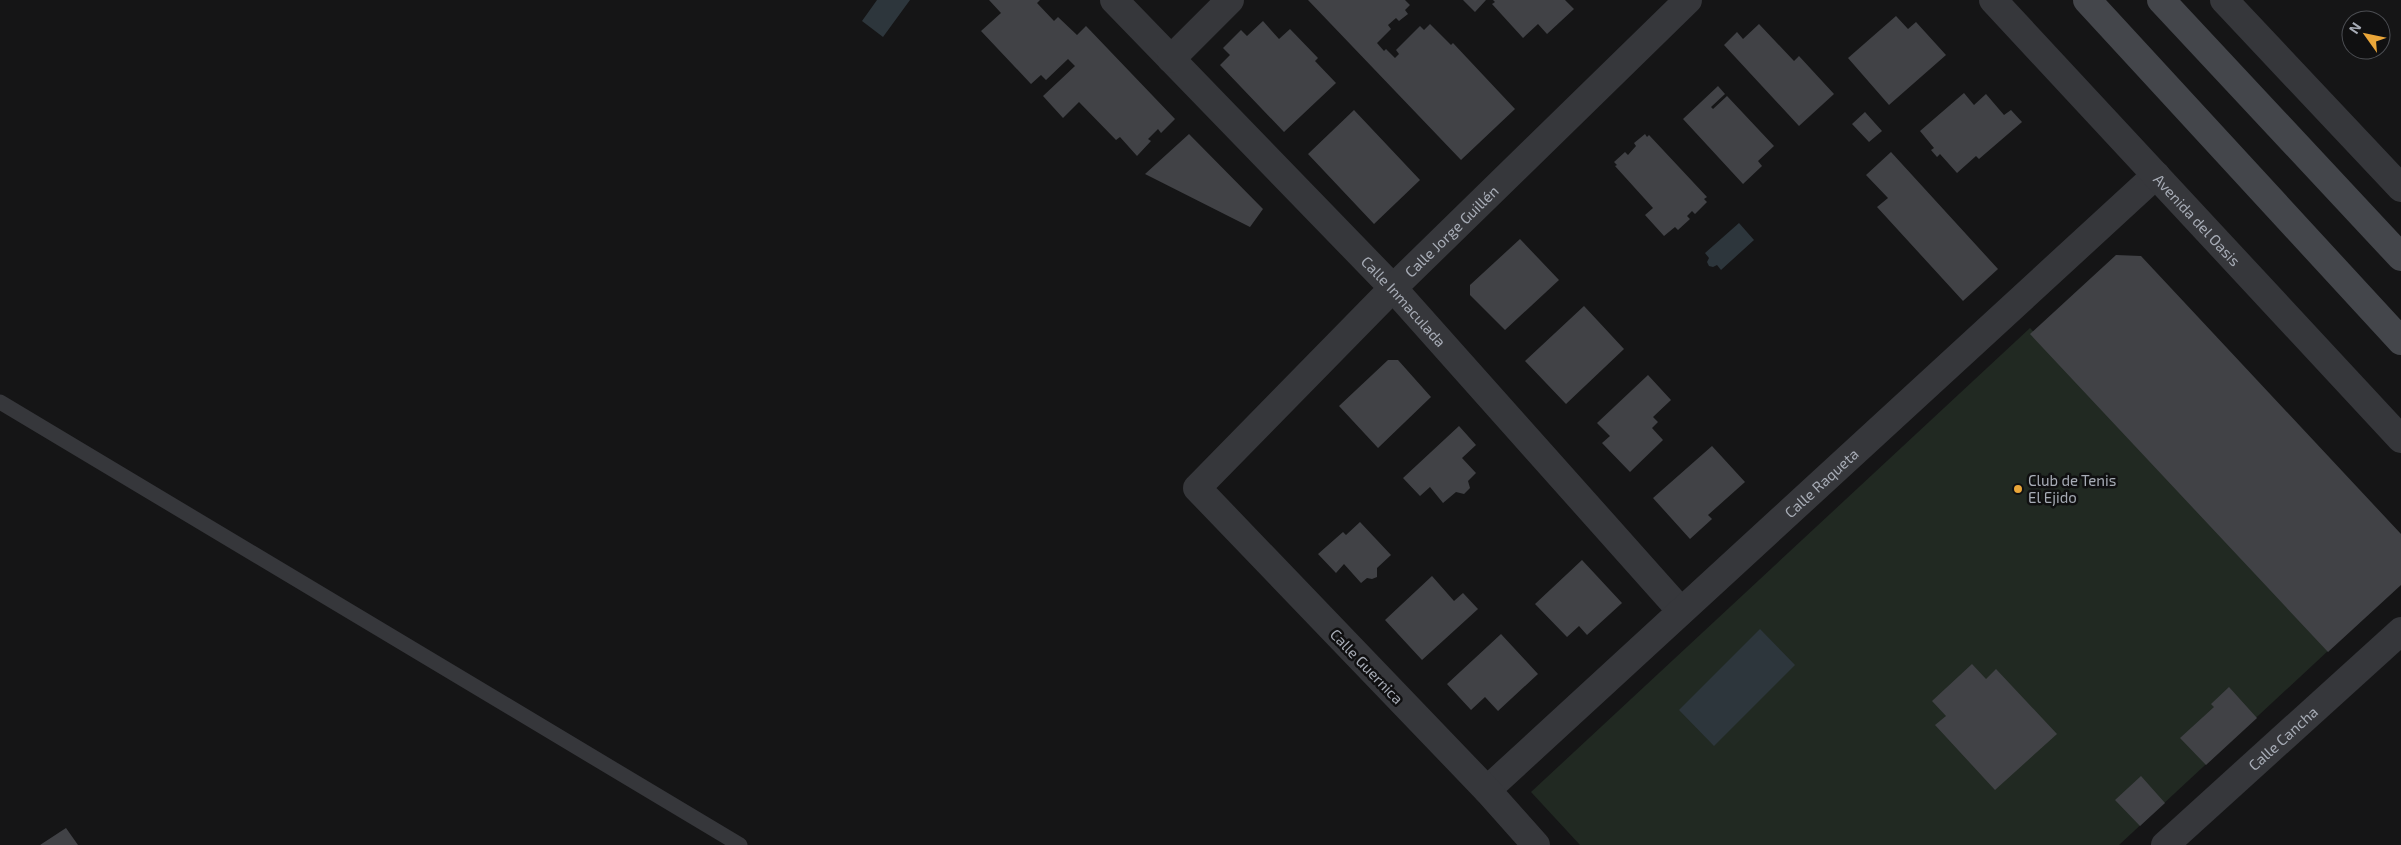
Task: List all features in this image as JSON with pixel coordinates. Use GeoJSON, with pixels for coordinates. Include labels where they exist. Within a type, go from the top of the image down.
{"type":"FeatureCollection","features":[{"type":"Feature","properties":{"kind":"main road"},"geometry":{"type":"LineString","coordinates":[[2087,0],[2401,341]]}},
{"type":"Feature","properties":{"kind":"main road"},"geometry":{"type":"LineString","coordinates":[[2161,0],[2401,257]]}},
{"type":"Feature","properties":{"kind":"street","name":"Calle Inmaculada"},"geometry":{"type":"LineString","coordinates":[[1114,0],[1393,288],[1681,612]]}},
{"type":"Feature","properties":{"kind":"street"},"geometry":{"type":"LineString","coordinates":[[1171,58],[1230,0]]}},
{"type":"Feature","properties":{"kind":"street","name":"Calle Jorge Guillén"},"geometry":{"type":"LineString","coordinates":[[1197,488],[1393,288],[1688,0]]}},
{"type":"Feature","properties":{"kind":"street","name":"Avenida del Oasis"},"geometry":{"type":"LineString","coordinates":[[1993,0],[2401,438]]}},
{"type":"Feature","properties":{"kind":"street"},"geometry":{"type":"LineString","coordinates":[[2224,0],[2401,188]]}},
{"type":"Feature","properties":{"kind":"street","name":"Calle Raqueta"},"geometry":{"type":"LineString","coordinates":[[1487,790],[2156,175]]}},
{"type":"Feature","properties":{"kind":"street","name":"Calle Guernica"},"geometry":{"type":"LineString","coordinates":[[1197,488],[1487,790],[1536,845]]}},
{"type":"Feature","properties":{"kind":"street","name":"Calle Cancha"},"geometry":{"type":"LineString","coordinates":[[2165,845],[2401,631]]}},
{"type":"Feature","properties":{"kind":"lane"},"geometry":{"type":"LineString","coordinates":[[0,402],[740,845]]}},
{"type":"Feature","properties":{"kind":"shaded area"},"geometry":{"type":"Polygon","coordinates":[[[877,0],[910,0],[883,37],[862,21],[877,0]]]}},
{"type":"Feature","properties":{"kind":"shaded area"},"geometry":{"type":"Polygon","coordinates":[[[1739,223],[1754,240],[1721,270],[1717,265],[1709,266],[1707,262],[1709,258],[1705,253],[1739,223]]]}},
{"type":"Feature","properties":{"kind":"shaded area","name":"Club de Tenis El Ejido"},"geometry":{"type":"Polygon","coordinates":[[[2030,328],[2329,650],[2119,845],[1580,845],[1531,792],[2030,328]]]}},
{"type":"Feature","properties":{"kind":"shaded area"},"geometry":{"type":"Polygon","coordinates":[[[1760,629],[1795,665],[1714,746],[1679,710],[1760,629]]]}},
{"type":"Feature","properties":{"kind":"building"},"geometry":{"type":"Polygon","coordinates":[[[989,0],[1040,0],[1037,3],[1054,21],[1058,17],[1077,35],[1086,26],[1175,119],[1161,133],[1158,129],[1148,139],[1151,141],[1137,156],[1120,137],[1116,140],[1079,102],[1063,118],[1043,96],[1075,66],[1068,59],[1046,80],[1041,75],[1031,84],[981,31],[1001,13],[989,0]]]}},
{"type":"Feature","properties":{"kind":"building"},"geometry":{"type":"Polygon","coordinates":[[[1308,0],[1405,0],[1410,5],[1405,10],[1408,14],[1399,21],[1396,18],[1388,25],[1391,29],[1377,43],[1384,51],[1386,49],[1395,58],[1399,54],[1396,50],[1420,26],[1424,30],[1430,24],[1451,45],[1453,43],[1515,109],[1461,160],[1308,0]]]}},
{"type":"Feature","properties":{"kind":"building"},"geometry":{"type":"Polygon","coordinates":[[[1463,0],[1486,0],[1475,12],[1463,0]]]}},
{"type":"Feature","properties":{"kind":"building"},"geometry":{"type":"Polygon","coordinates":[[[1493,0],[1565,0],[1574,9],[1547,34],[1538,24],[1523,38],[1492,4],[1495,2],[1493,0]]]}},
{"type":"Feature","properties":{"kind":"building"},"geometry":{"type":"Polygon","coordinates":[[[1896,16],[1908,29],[1916,22],[1946,55],[1889,105],[1848,58],[1896,16]]]}},
{"type":"Feature","properties":{"kind":"building"},"geometry":{"type":"Polygon","coordinates":[[[1263,21],[1279,39],[1290,29],[1318,58],[1315,61],[1336,83],[1284,132],[1220,65],[1230,55],[1223,48],[1241,30],[1247,36],[1263,21]]]}},
{"type":"Feature","properties":{"kind":"building"},"geometry":{"type":"Polygon","coordinates":[[[1759,24],[1794,61],[1799,56],[1834,94],[1799,126],[1724,45],[1737,32],[1743,39],[1759,24]]]}},
{"type":"Feature","properties":{"kind":"building"},"geometry":{"type":"Polygon","coordinates":[[[1718,86],[1725,94],[1711,107],[1713,109],[1727,96],[1774,146],[1758,161],[1762,166],[1743,184],[1683,119],[1718,86]]]}},
{"type":"Feature","properties":{"kind":"building"},"geometry":{"type":"Polygon","coordinates":[[[1964,93],[1974,105],[1986,94],[2004,115],[2011,110],[2022,122],[1979,159],[1976,156],[1957,173],[1940,154],[1937,157],[1931,150],[1934,148],[1920,131],[1964,93]]]}},
{"type":"Feature","properties":{"kind":"building"},"geometry":{"type":"Polygon","coordinates":[[[1354,110],[1420,180],[1374,224],[1308,154],[1354,110]]]}},
{"type":"Feature","properties":{"kind":"building"},"geometry":{"type":"Polygon","coordinates":[[[1865,112],[1882,131],[1869,142],[1852,124],[1865,112]]]}},
{"type":"Feature","properties":{"kind":"building"},"geometry":{"type":"Polygon","coordinates":[[[1189,134],[1263,209],[1250,227],[1145,174],[1189,134]]]}},
{"type":"Feature","properties":{"kind":"building"},"geometry":{"type":"Polygon","coordinates":[[[1645,134],[1647,137],[1649,135],[1707,197],[1704,199],[1707,202],[1695,214],[1692,211],[1687,216],[1690,219],[1678,230],[1675,227],[1664,236],[1645,215],[1653,208],[1615,166],[1617,165],[1614,162],[1625,152],[1628,155],[1636,146],[1634,143],[1645,134]]]}},
{"type":"Feature","properties":{"kind":"building"},"geometry":{"type":"Polygon","coordinates":[[[1891,152],[1998,269],[1963,301],[1877,207],[1888,198],[1866,175],[1891,152]]]}},
{"type":"Feature","properties":{"kind":"building"},"geometry":{"type":"Polygon","coordinates":[[[1520,239],[1559,280],[1505,330],[1470,295],[1470,285],[1520,239]]]}},
{"type":"Feature","properties":{"kind":"building"},"geometry":{"type":"Polygon","coordinates":[[[2116,255],[2141,256],[2401,534],[2401,585],[2328,652],[2030,334],[2116,255]]]}},
{"type":"Feature","properties":{"kind":"building"},"geometry":{"type":"Polygon","coordinates":[[[1584,306],[1624,349],[1566,404],[1525,361],[1584,306]]]}},
{"type":"Feature","properties":{"kind":"building"},"geometry":{"type":"Polygon","coordinates":[[[1388,360],[1398,360],[1431,397],[1378,448],[1339,406],[1388,360]]]}},
{"type":"Feature","properties":{"kind":"building"},"geometry":{"type":"Polygon","coordinates":[[[1648,375],[1671,400],[1653,417],[1658,422],[1652,428],[1663,440],[1630,472],[1602,443],[1610,436],[1597,423],[1648,375]]]}},
{"type":"Feature","properties":{"kind":"building"},"geometry":{"type":"Polygon","coordinates":[[[1459,426],[1476,445],[1462,458],[1476,473],[1468,481],[1470,488],[1464,494],[1456,492],[1443,503],[1430,487],[1420,496],[1403,478],[1459,426]]]}},
{"type":"Feature","properties":{"kind":"building"},"geometry":{"type":"Polygon","coordinates":[[[1712,446],[1745,482],[1708,515],[1712,519],[1690,539],[1653,498],[1712,446]]]}},
{"type":"Feature","properties":{"kind":"building"},"geometry":{"type":"Polygon","coordinates":[[[1360,522],[1391,555],[1377,568],[1377,577],[1367,578],[1361,583],[1344,564],[1336,573],[1318,554],[1343,532],[1346,535],[1360,522]]]}},
{"type":"Feature","properties":{"kind":"building"},"geometry":{"type":"Polygon","coordinates":[[[1582,560],[1622,603],[1587,635],[1579,626],[1567,637],[1535,604],[1582,560]]]}},
{"type":"Feature","properties":{"kind":"building"},"geometry":{"type":"Polygon","coordinates":[[[1432,576],[1454,601],[1463,593],[1478,609],[1422,660],[1385,620],[1432,576]]]}},
{"type":"Feature","properties":{"kind":"building"},"geometry":{"type":"Polygon","coordinates":[[[1501,634],[1538,674],[1498,711],[1485,697],[1471,710],[1447,684],[1501,634]]]}},
{"type":"Feature","properties":{"kind":"building"},"geometry":{"type":"Polygon","coordinates":[[[1972,664],[1986,679],[1996,669],[2057,734],[1995,790],[1935,725],[1946,716],[1932,701],[1972,664]]]}},
{"type":"Feature","properties":{"kind":"building"},"geometry":{"type":"Polygon","coordinates":[[[2229,687],[2257,718],[2206,765],[2180,738],[2214,707],[2211,704],[2229,687]]]}},
{"type":"Feature","properties":{"kind":"building"},"geometry":{"type":"Polygon","coordinates":[[[2141,776],[2165,803],[2140,826],[2115,800],[2141,776]]]}},
{"type":"Feature","properties":{"kind":"building"},"geometry":{"type":"Polygon","coordinates":[[[66,828],[78,845],[40,845],[66,828]]]}},
{"type":"Feature","properties":{"kind":"place","name":"Club de Tenis El Ejido"},"geometry":{"type":"Point","coordinates":[2018,489]}}]}
